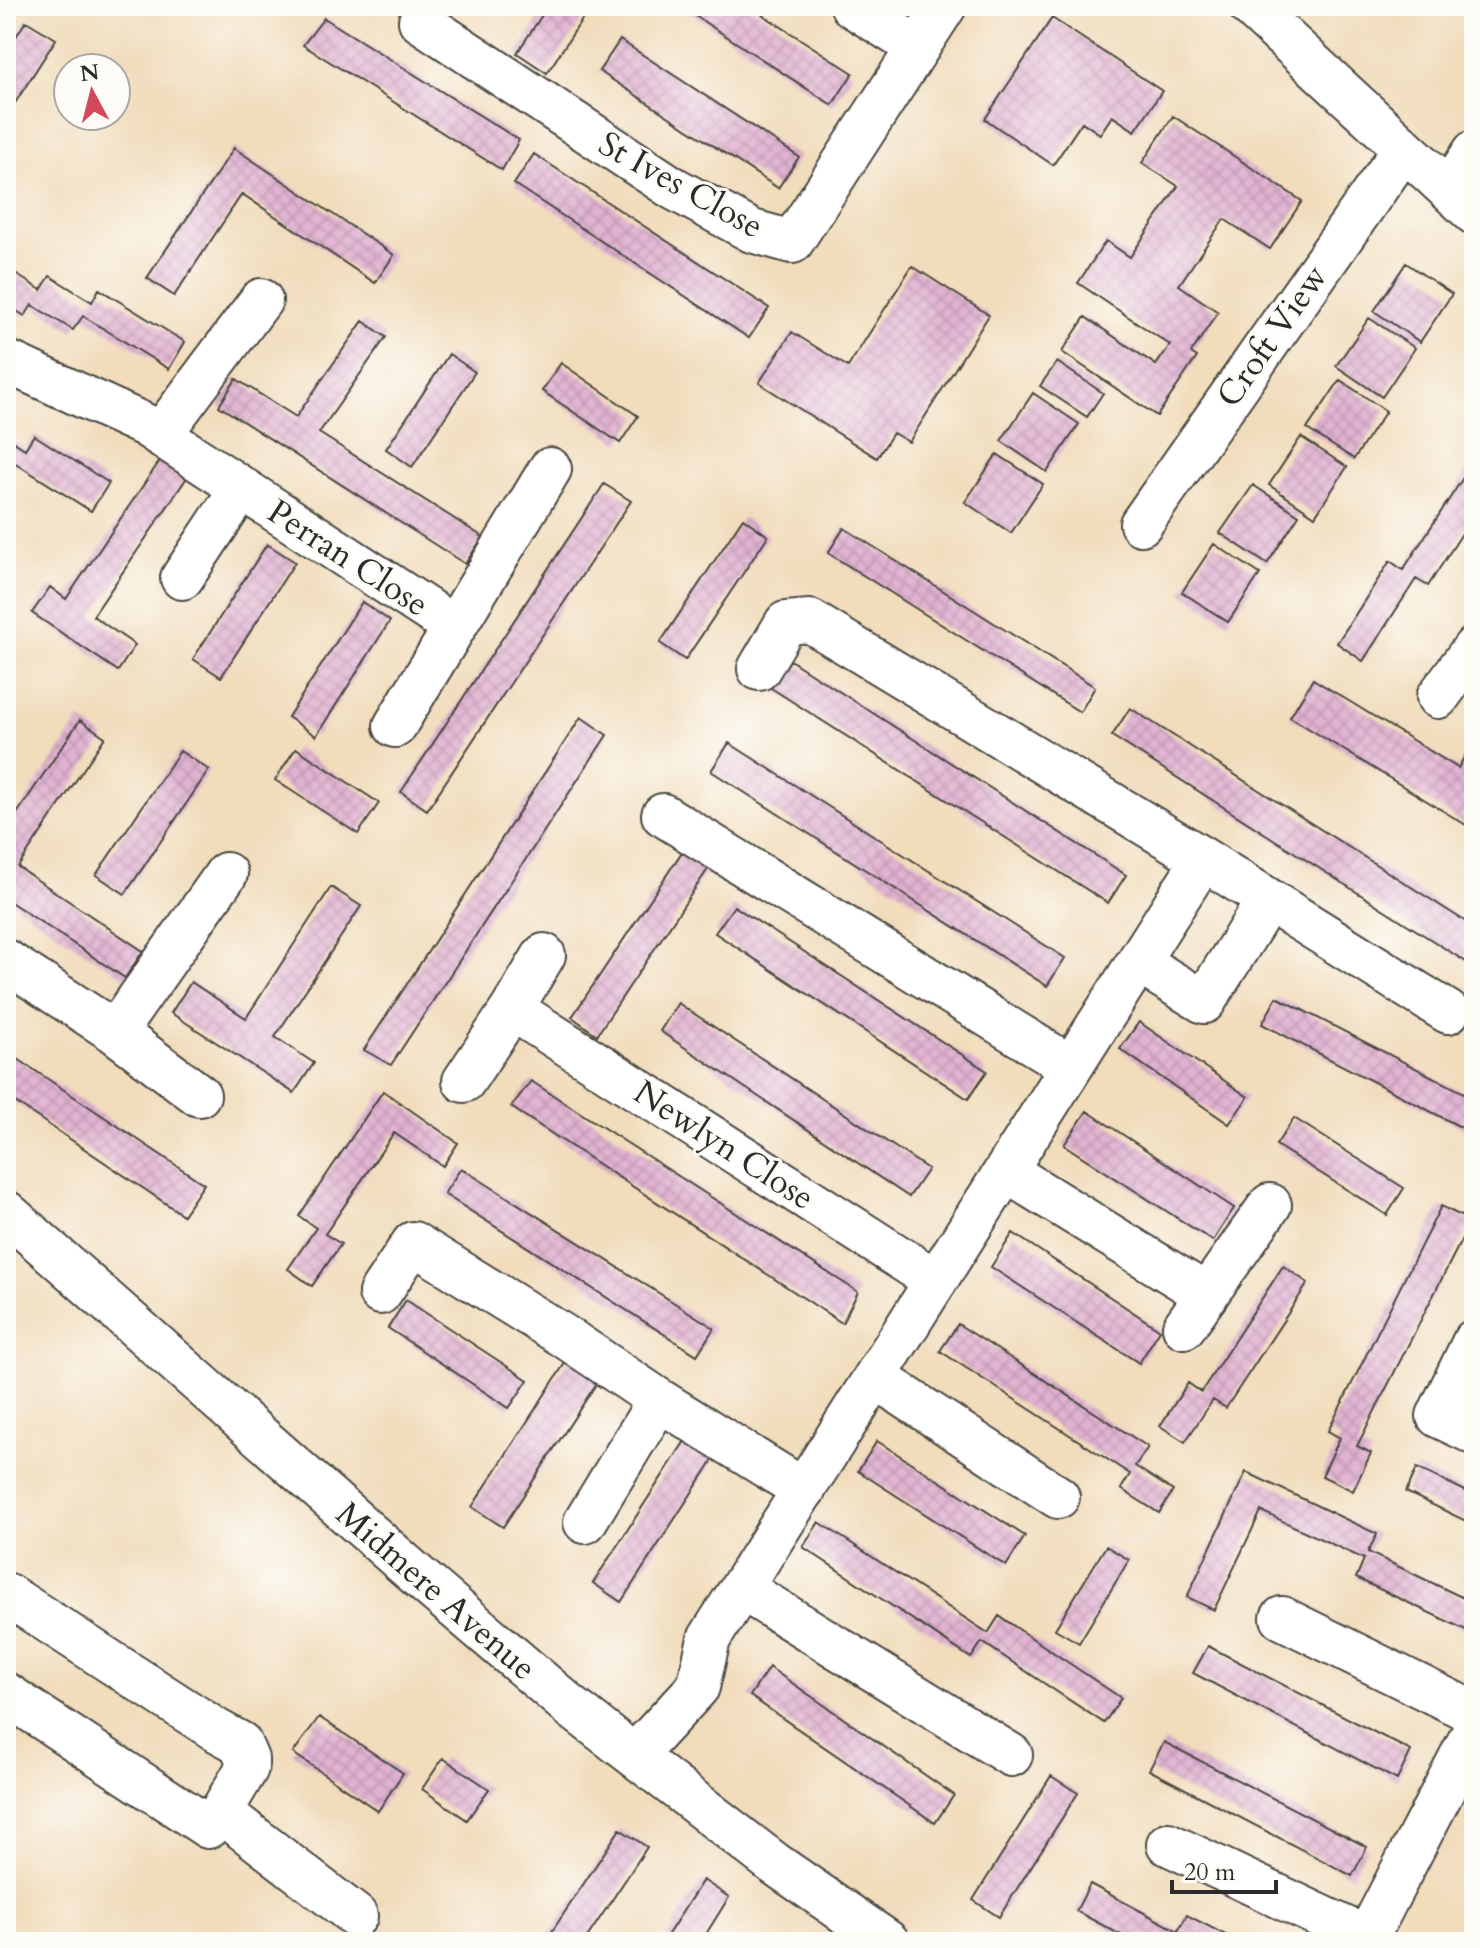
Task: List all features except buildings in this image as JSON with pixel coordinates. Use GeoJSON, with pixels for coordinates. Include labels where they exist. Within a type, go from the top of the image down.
{"type":"FeatureCollection","features":[{"type":"Feature","properties":{"kind":"street"},"geometry":{"type":"LineString","coordinates":[[852,6],[917,47]]}},
{"type":"Feature","properties":{"kind":"street","name":"St Ives Close"},"geometry":{"type":"LineString","coordinates":[[420,21],[673,188],[752,231],[792,242],[945,6]]}},
{"type":"Feature","properties":{"kind":"street"},"geometry":{"type":"LineString","coordinates":[[1250,6],[1462,202],[1474,152]]}},
{"type":"Feature","properties":{"kind":"street","name":"Croft View"},"geometry":{"type":"LineString","coordinates":[[1141,524],[1404,149]]}},
{"type":"Feature","properties":{"kind":"street"},"geometry":{"type":"LineString","coordinates":[[160,435],[261,300]]}},
{"type":"Feature","properties":{"kind":"street","name":"Perran Close"},"geometry":{"type":"LineString","coordinates":[[6,361],[145,425],[454,627]]}},
{"type":"Feature","properties":{"kind":"street","name":"Perran Close"},"geometry":{"type":"LineString","coordinates":[[395,726],[550,469]]}},
{"type":"Feature","properties":{"kind":"street","name":"Perran Close"},"geometry":{"type":"LineString","coordinates":[[182,578],[241,489]]}},
{"type":"Feature","properties":{"kind":"street"},"geometry":{"type":"LineString","coordinates":[[759,669],[786,623],[810,621],[1203,859],[1448,1012]]}},
{"type":"Feature","properties":{"kind":"street"},"geometry":{"type":"LineString","coordinates":[[1438,697],[1474,648]]}},
{"type":"Feature","properties":{"kind":"street"},"geometry":{"type":"LineString","coordinates":[[663,815],[1071,1067]]}},
{"type":"Feature","properties":{"kind":"street"},"geometry":{"type":"LineString","coordinates":[[635,1755],[698,1687],[709,1639],[1203,859]]}},
{"type":"Feature","properties":{"kind":"street"},"geometry":{"type":"LineString","coordinates":[[115,1032],[226,874]]}},
{"type":"Feature","properties":{"kind":"street"},"geometry":{"type":"LineString","coordinates":[[1138,962],[1204,1002],[1268,900]]}},
{"type":"Feature","properties":{"kind":"street"},"geometry":{"type":"LineString","coordinates":[[464,1081],[544,955]]}},
{"type":"Feature","properties":{"kind":"street"},"geometry":{"type":"LineString","coordinates":[[6,961],[115,1032],[199,1095]]}},
{"type":"Feature","properties":{"kind":"street","name":"Newlyn Close"},"geometry":{"type":"LineString","coordinates":[[512,1009],[936,1281]]}},
{"type":"Feature","properties":{"kind":"street"},"geometry":{"type":"LineString","coordinates":[[1006,1171],[1196,1311],[1270,1205]]}},
{"type":"Feature","properties":{"kind":"street","name":"Midmere Avenue"},"geometry":{"type":"LineString","coordinates":[[6,1212],[419,1577],[570,1706],[775,1864],[888,1942]]}},
{"type":"Feature","properties":{"kind":"street"},"geometry":{"type":"LineString","coordinates":[[380,1293],[413,1243],[804,1490]]}},
{"type":"Feature","properties":{"kind":"street"},"geometry":{"type":"LineString","coordinates":[[1474,1341],[1438,1416],[1474,1433]]}},
{"type":"Feature","properties":{"kind":"street"},"geometry":{"type":"LineString","coordinates":[[875,1377],[1058,1497]]}},
{"type":"Feature","properties":{"kind":"street"},"geometry":{"type":"LineString","coordinates":[[585,1522],[659,1400]]}},
{"type":"Feature","properties":{"kind":"street"},"geometry":{"type":"LineString","coordinates":[[741,1588],[1011,1755]]}},
{"type":"Feature","properties":{"kind":"street"},"geometry":{"type":"LineString","coordinates":[[6,1594],[240,1743],[247,1759],[247,1768],[221,1812],[208,1827],[6,1694]]}},
{"type":"Feature","properties":{"kind":"street"},"geometry":{"type":"LineString","coordinates":[[1282,1618],[1474,1713]]}},
{"type":"Feature","properties":{"kind":"street"},"geometry":{"type":"LineString","coordinates":[[1168,1844],[1366,1940],[1464,1772],[1474,1731]]}},
{"type":"Feature","properties":{"kind":"street"},"geometry":{"type":"LineString","coordinates":[[221,1812],[356,1916]]}}]}
